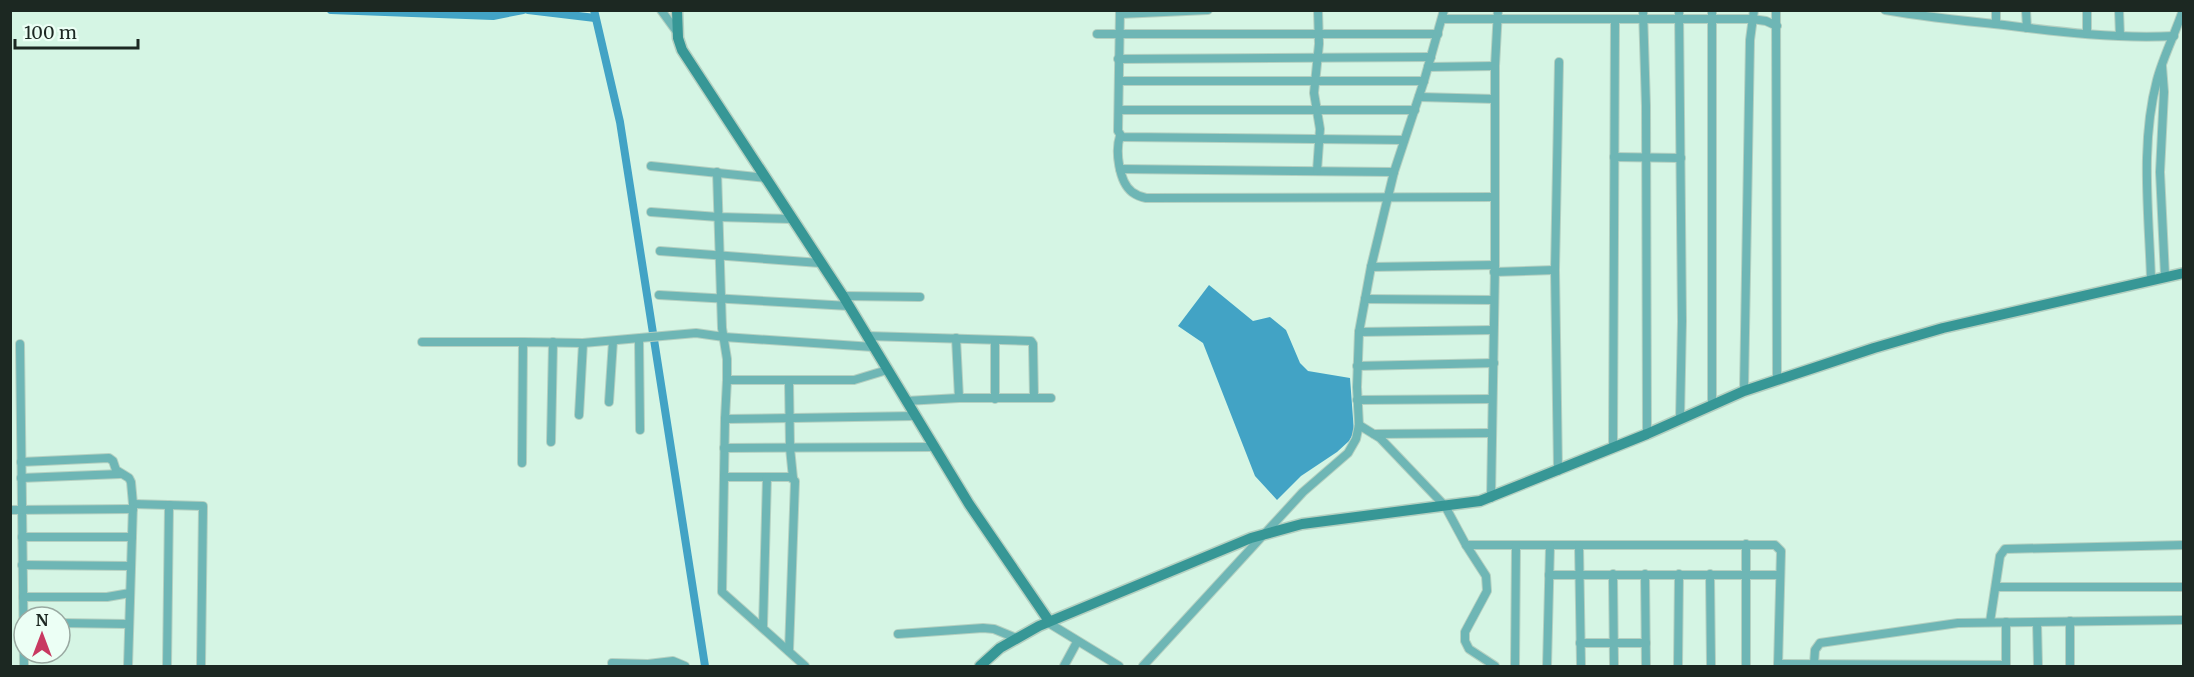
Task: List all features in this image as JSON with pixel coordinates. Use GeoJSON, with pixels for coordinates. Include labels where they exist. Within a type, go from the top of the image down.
{"type":"FeatureCollection","features":[{"type":"Feature","properties":{"kind":"street"},"geometry":{"type":"LineString","coordinates":[[661,10],[677,32]]}},
{"type":"Feature","properties":{"kind":"street"},"geometry":{"type":"LineString","coordinates":[[677,10],[677,32],[682,50],[846,301],[934,447],[1009,565],[1048,622],[1119,666]]}},
{"type":"Feature","properties":{"kind":"street"},"geometry":{"type":"LineString","coordinates":[[1208,10],[1120,12],[1121,34],[1118,59],[1118,131],[1120,136],[1116,154],[1120,169],[1132,193],[1146,198],[1495,197]]}},
{"type":"Feature","properties":{"kind":"street"},"geometry":{"type":"LineString","coordinates":[[1317,171],[1320,123],[1314,93],[1318,57],[1318,10]]}},
{"type":"Feature","properties":{"kind":"street"},"geometry":{"type":"LineString","coordinates":[[1643,10],[1647,434]]}},
{"type":"Feature","properties":{"kind":"street"},"geometry":{"type":"LineString","coordinates":[[1679,10],[1680,419]]}},
{"type":"Feature","properties":{"kind":"street"},"geometry":{"type":"LineString","coordinates":[[1776,10],[1777,380]]}},
{"type":"Feature","properties":{"kind":"street"},"geometry":{"type":"LineString","coordinates":[[1885,10],[1965,22],[2087,34],[2174,36]]}},
{"type":"Feature","properties":{"kind":"street"},"geometry":{"type":"LineString","coordinates":[[1965,10],[1965,22]]}},
{"type":"Feature","properties":{"kind":"street"},"geometry":{"type":"LineString","coordinates":[[1996,10],[1996,24]]}},
{"type":"Feature","properties":{"kind":"street"},"geometry":{"type":"LineString","coordinates":[[2026,10],[2027,28]]}},
{"type":"Feature","properties":{"kind":"street"},"geometry":{"type":"LineString","coordinates":[[2087,10],[2087,34]]}},
{"type":"Feature","properties":{"kind":"street"},"geometry":{"type":"LineString","coordinates":[[2119,10],[2120,36]]}},
{"type":"Feature","properties":{"kind":"street"},"geometry":{"type":"LineString","coordinates":[[2151,279],[2148,137],[2156,81],[2183,10]]}},
{"type":"Feature","properties":{"kind":"street"},"geometry":{"type":"LineString","coordinates":[[1143,666],[1310,485],[1348,453],[1356,439],[1359,425],[1357,366],[1359,332],[1371,267],[1394,172],[1443,15],[1680,20],[1712,15],[1753,15],[1777,26]]}},
{"type":"Feature","properties":{"kind":"street"},"geometry":{"type":"LineString","coordinates":[[1491,498],[1495,268],[1495,66],[1498,15]]}},
{"type":"Feature","properties":{"kind":"street"},"geometry":{"type":"LineString","coordinates":[[1712,15],[1712,405]]}},
{"type":"Feature","properties":{"kind":"street"},"geometry":{"type":"LineString","coordinates":[[1744,391],[1750,51],[1753,15]]}},
{"type":"Feature","properties":{"kind":"street"},"geometry":{"type":"LineString","coordinates":[[1613,448],[1615,19]]}},
{"type":"Feature","properties":{"kind":"street"},"geometry":{"type":"LineString","coordinates":[[1097,34],[1438,34]]}},
{"type":"Feature","properties":{"kind":"street"},"geometry":{"type":"LineString","coordinates":[[1118,59],[1431,57]]}},
{"type":"Feature","properties":{"kind":"street"},"geometry":{"type":"LineString","coordinates":[[1558,471],[1555,270],[1559,62]]}},
{"type":"Feature","properties":{"kind":"street"},"geometry":{"type":"LineString","coordinates":[[1428,67],[1495,66]]}},
{"type":"Feature","properties":{"kind":"street"},"geometry":{"type":"LineString","coordinates":[[2162,66],[2164,92],[2160,172],[2165,276]]}},
{"type":"Feature","properties":{"kind":"street"},"geometry":{"type":"LineString","coordinates":[[1119,81],[1424,81]]}},
{"type":"Feature","properties":{"kind":"street"},"geometry":{"type":"LineString","coordinates":[[1419,97],[1495,99]]}},
{"type":"Feature","properties":{"kind":"street"},"geometry":{"type":"LineString","coordinates":[[1119,110],[1415,110]]}},
{"type":"Feature","properties":{"kind":"street"},"geometry":{"type":"LineString","coordinates":[[1120,136],[1126,138],[1404,140]]}},
{"type":"Feature","properties":{"kind":"street"},"geometry":{"type":"LineString","coordinates":[[1614,157],[1681,158]]}},
{"type":"Feature","properties":{"kind":"street"},"geometry":{"type":"LineString","coordinates":[[651,166],[766,178]]}},
{"type":"Feature","properties":{"kind":"street"},"geometry":{"type":"LineString","coordinates":[[1120,169],[1394,172]]}},
{"type":"Feature","properties":{"kind":"street"},"geometry":{"type":"LineString","coordinates":[[717,172],[721,300],[728,380],[724,419],[722,592],[805,666]]}},
{"type":"Feature","properties":{"kind":"street"},"geometry":{"type":"LineString","coordinates":[[651,212],[792,219]]}},
{"type":"Feature","properties":{"kind":"street"},"geometry":{"type":"LineString","coordinates":[[660,251],[820,263]]}},
{"type":"Feature","properties":{"kind":"street"},"geometry":{"type":"LineString","coordinates":[[1371,267],[1555,270]]}},
{"type":"Feature","properties":{"kind":"street"},"geometry":{"type":"LineString","coordinates":[[980,666],[1016,638],[1048,622],[1267,533],[1302,524],[1491,498],[1647,434],[1744,391],[1906,338],[2184,273]]}},
{"type":"Feature","properties":{"kind":"street"},"geometry":{"type":"LineString","coordinates":[[659,295],[721,300],[846,301],[920,297]]}},
{"type":"Feature","properties":{"kind":"street"},"geometry":{"type":"LineString","coordinates":[[1365,299],[1494,300]]}},
{"type":"Feature","properties":{"kind":"street"},"geometry":{"type":"LineString","coordinates":[[1359,332],[1493,330]]}},
{"type":"Feature","properties":{"kind":"street"},"geometry":{"type":"LineString","coordinates":[[422,342],[583,343],[696,333],[873,347]]}},
{"type":"Feature","properties":{"kind":"street"},"geometry":{"type":"LineString","coordinates":[[867,336],[1033,343],[1034,398]]}},
{"type":"Feature","properties":{"kind":"street"},"geometry":{"type":"LineString","coordinates":[[956,338],[959,398]]}},
{"type":"Feature","properties":{"kind":"street"},"geometry":{"type":"LineString","coordinates":[[639,339],[640,430]]}},
{"type":"Feature","properties":{"kind":"street"},"geometry":{"type":"LineString","coordinates":[[609,402],[613,341]]}},
{"type":"Feature","properties":{"kind":"street"},"geometry":{"type":"LineString","coordinates":[[995,341],[995,399]]}},
{"type":"Feature","properties":{"kind":"street"},"geometry":{"type":"LineString","coordinates":[[522,463],[523,342]]}},
{"type":"Feature","properties":{"kind":"street"},"geometry":{"type":"LineString","coordinates":[[551,442],[553,342]]}},
{"type":"Feature","properties":{"kind":"street"},"geometry":{"type":"LineString","coordinates":[[579,415],[583,343]]}},
{"type":"Feature","properties":{"kind":"street"},"geometry":{"type":"LineString","coordinates":[[20,344],[23,605]]}},
{"type":"Feature","properties":{"kind":"street"},"geometry":{"type":"LineString","coordinates":[[1357,366],[1494,363]]}},
{"type":"Feature","properties":{"kind":"street"},"geometry":{"type":"LineString","coordinates":[[728,380],[854,380],[887,370]]}},
{"type":"Feature","properties":{"kind":"street"},"geometry":{"type":"LineString","coordinates":[[789,381],[790,448],[793,478],[796,484],[789,651]]}},
{"type":"Feature","properties":{"kind":"street"},"geometry":{"type":"LineString","coordinates":[[906,401],[959,398],[1051,398]]}},
{"type":"Feature","properties":{"kind":"street"},"geometry":{"type":"LineString","coordinates":[[1357,400],[1492,399]]}},
{"type":"Feature","properties":{"kind":"street"},"geometry":{"type":"LineString","coordinates":[[724,419],[916,416]]}},
{"type":"Feature","properties":{"kind":"street"},"geometry":{"type":"LineString","coordinates":[[1359,425],[1374,434],[1398,455],[1445,506],[1486,576],[1488,586],[1485,596],[1465,632],[1465,641],[1469,649],[1495,666]]}},
{"type":"Feature","properties":{"kind":"street"},"geometry":{"type":"LineString","coordinates":[[1374,434],[1492,433]]}},
{"type":"Feature","properties":{"kind":"street"},"geometry":{"type":"LineString","coordinates":[[724,448],[934,447]]}},
{"type":"Feature","properties":{"kind":"street"},"geometry":{"type":"LineString","coordinates":[[21,462],[109,458],[112,459],[116,470],[129,478],[133,506],[128,666]]}},
{"type":"Feature","properties":{"kind":"street"},"geometry":{"type":"LineString","coordinates":[[21,478],[120,474]]}},
{"type":"Feature","properties":{"kind":"street"},"geometry":{"type":"LineString","coordinates":[[724,477],[793,478]]}},
{"type":"Feature","properties":{"kind":"street"},"geometry":{"type":"LineString","coordinates":[[763,627],[766,477]]}},
{"type":"Feature","properties":{"kind":"street"},"geometry":{"type":"LineString","coordinates":[[167,666],[169,505]]}},
{"type":"Feature","properties":{"kind":"street"},"geometry":{"type":"LineString","coordinates":[[10,510],[203,506],[201,666]]}},
{"type":"Feature","properties":{"kind":"street"},"geometry":{"type":"LineString","coordinates":[[22,537],[132,537]]}},
{"type":"Feature","properties":{"kind":"street"},"geometry":{"type":"LineString","coordinates":[[1466,545],[1768,543],[1778,547],[1780,551],[1778,665],[2006,666],[2006,622]]}},
{"type":"Feature","properties":{"kind":"street"},"geometry":{"type":"LineString","coordinates":[[1746,544],[1746,666]]}},
{"type":"Feature","properties":{"kind":"street"},"geometry":{"type":"LineString","coordinates":[[1579,545],[1581,666]]}},
{"type":"Feature","properties":{"kind":"street"},"geometry":{"type":"LineString","coordinates":[[1990,622],[2000,556],[2002,551],[2008,548],[2184,545]]}},
{"type":"Feature","properties":{"kind":"street"},"geometry":{"type":"LineString","coordinates":[[1515,666],[1516,546]]}},
{"type":"Feature","properties":{"kind":"street"},"geometry":{"type":"LineString","coordinates":[[1546,666],[1550,546]]}},
{"type":"Feature","properties":{"kind":"street"},"geometry":{"type":"LineString","coordinates":[[22,565],[131,566]]}},
{"type":"Feature","properties":{"kind":"street"},"geometry":{"type":"LineString","coordinates":[[1613,574],[1614,666]]}},
{"type":"Feature","properties":{"kind":"street"},"geometry":{"type":"LineString","coordinates":[[1645,574],[1646,666]]}},
{"type":"Feature","properties":{"kind":"street"},"geometry":{"type":"LineString","coordinates":[[1678,666],[1679,574]]}},
{"type":"Feature","properties":{"kind":"street"},"geometry":{"type":"LineString","coordinates":[[1710,574],[1712,666]]}},
{"type":"Feature","properties":{"kind":"street"},"geometry":{"type":"LineString","coordinates":[[1550,575],[1780,575]]}},
{"type":"Feature","properties":{"kind":"street"},"geometry":{"type":"LineString","coordinates":[[1996,587],[2184,587]]}},
{"type":"Feature","properties":{"kind":"street"},"geometry":{"type":"LineString","coordinates":[[23,597],[107,597],[130,593]]}},
{"type":"Feature","properties":{"kind":"street"},"geometry":{"type":"LineString","coordinates":[[1814,664],[1817,646],[1829,641],[1940,625],[1990,622],[2184,620]]}},
{"type":"Feature","properties":{"kind":"street"},"geometry":{"type":"LineString","coordinates":[[2070,621],[2070,666]]}},
{"type":"Feature","properties":{"kind":"street"},"geometry":{"type":"LineString","coordinates":[[2037,622],[2038,666]]}},
{"type":"Feature","properties":{"kind":"street"},"geometry":{"type":"LineString","coordinates":[[72,623],[129,624]]}},
{"type":"Feature","properties":{"kind":"street"},"geometry":{"type":"LineString","coordinates":[[898,634],[983,628],[994,629],[1016,638]]}},
{"type":"Feature","properties":{"kind":"street"},"geometry":{"type":"LineString","coordinates":[[1064,666],[1077,642]]}},
{"type":"Feature","properties":{"kind":"street"},"geometry":{"type":"LineString","coordinates":[[1580,643],[1646,643]]}},
{"type":"Feature","properties":{"kind":"street"},"geometry":{"type":"LineString","coordinates":[[612,663],[648,665],[673,661],[685,666]]}},
{"type":"Feature","properties":{"kind":"water"},"geometry":{"type":"Polygon","coordinates":[[[1209,285],[1253,321],[1270,317],[1286,330],[1300,363],[1308,371],[1350,378],[1354,432],[1349,441],[1337,452],[1301,476],[1277,500],[1255,476],[1203,343],[1178,326],[1209,285]]]}},
{"type":"Feature","properties":{"kind":"waterway"},"geometry":{"type":"LineString","coordinates":[[331,10],[493,16],[523,10]]}},
{"type":"Feature","properties":{"kind":"waterway"},"geometry":{"type":"LineString","coordinates":[[528,10],[595,18]]}},
{"type":"Feature","properties":{"kind":"waterway"},"geometry":{"type":"LineString","coordinates":[[594,10],[620,122],[705,666]]}}]}
